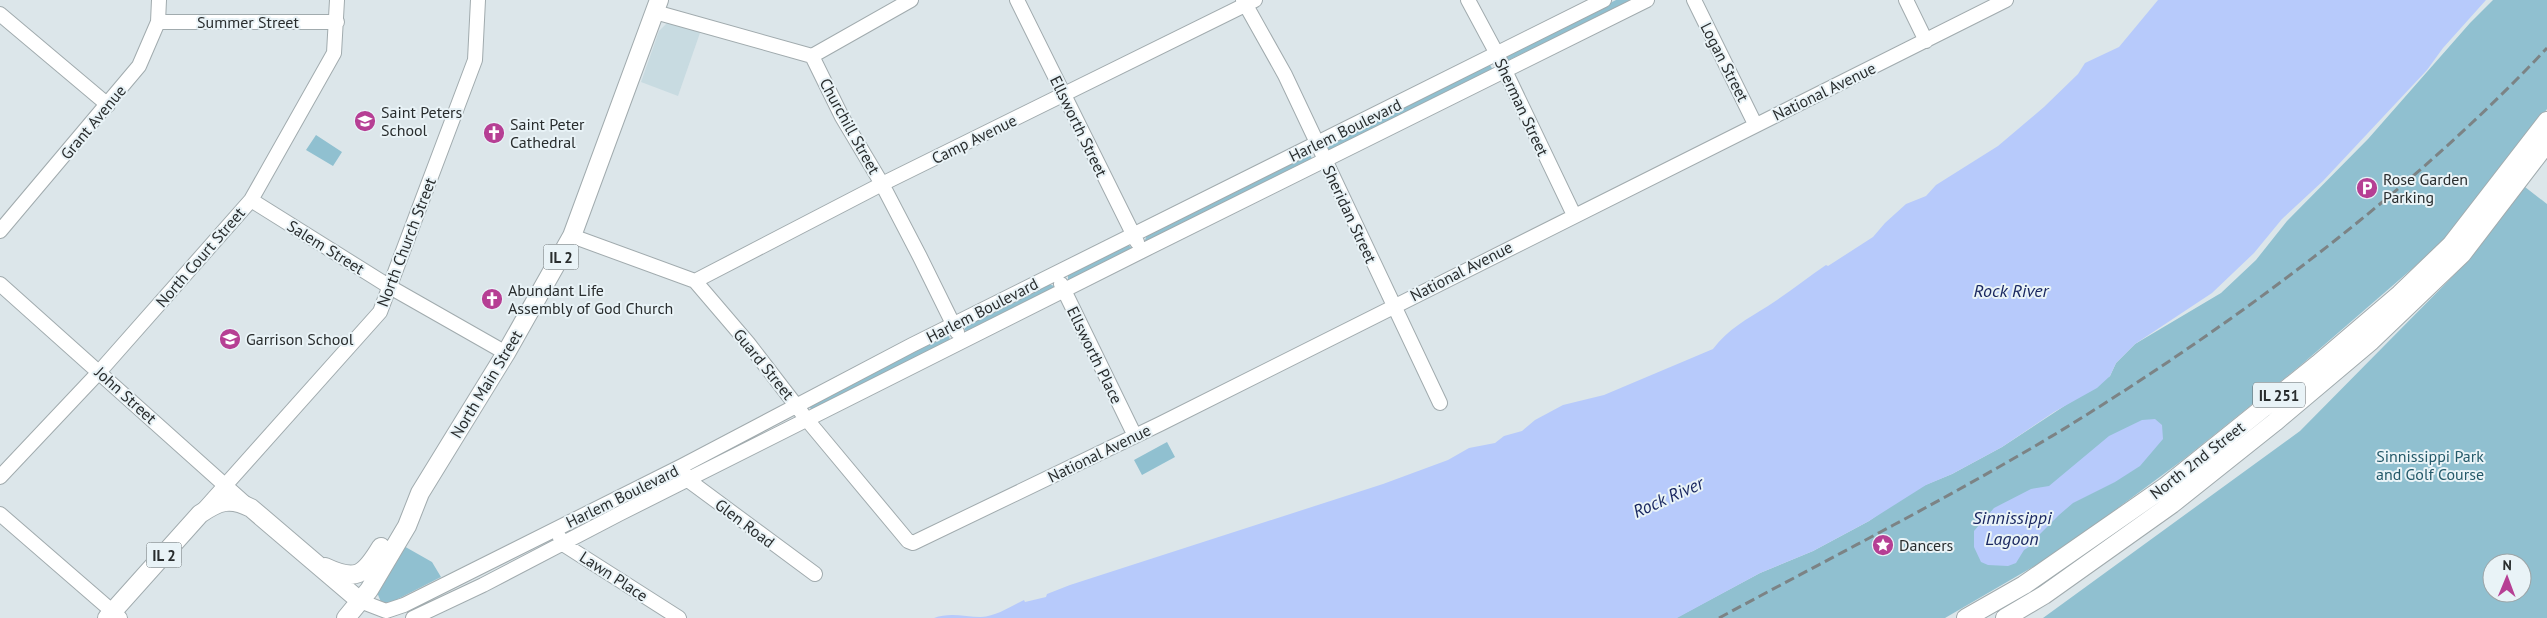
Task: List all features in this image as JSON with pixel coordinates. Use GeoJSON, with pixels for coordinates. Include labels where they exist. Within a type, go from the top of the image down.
{"type":"FeatureCollection","features":[{"type":"Feature","properties":{"kind":"main road","name":"North Main Street"},"geometry":{"type":"LineString","coordinates":[[346,618],[360,601],[407,526],[420,492],[506,353],[572,236],[657,6]]}},
{"type":"Feature","properties":{"kind":"main road","name":"North 2nd Street"},"geometry":{"type":"LineString","coordinates":[[1966,618],[2024,585],[2164,487],[2370,320],[2451,245],[2547,121]]}},
{"type":"Feature","properties":{"kind":"main road","name":"North 2nd Street"},"geometry":{"type":"LineString","coordinates":[[2005,618],[2044,595],[2172,504],[2275,422],[2371,341],[2462,254],[2547,143]]}},
{"type":"Feature","properties":{"kind":"main road","name":"IL 2"},"geometry":{"type":"LineString","coordinates":[[311,561],[345,575],[358,574],[366,570],[396,523],[420,492]]}},
{"type":"Feature","properties":{"kind":"main road","name":"John Street"},"geometry":{"type":"LineString","coordinates":[[226,493],[251,508],[360,601]]}},
{"type":"Feature","properties":{"kind":"main road","name":"North Church Street"},"geometry":{"type":"LineString","coordinates":[[113,616],[200,514],[226,493]]}},
{"type":"Feature","properties":{"kind":"street","name":"Grant Avenue"},"geometry":{"type":"LineString","coordinates":[[0,231],[139,66],[158,22],[159,0]]}},
{"type":"Feature","properties":{"kind":"street","name":"North Court Street"},"geometry":{"type":"LineString","coordinates":[[0,477],[100,371],[250,200],[334,53],[337,0]]}},
{"type":"Feature","properties":{"kind":"street","name":"North Church Street"},"geometry":{"type":"LineString","coordinates":[[226,493],[380,312],[474,60],[478,0]]}},
{"type":"Feature","properties":{"kind":"street"},"geometry":{"type":"LineString","coordinates":[[657,6],[812,56],[911,0]]}},
{"type":"Feature","properties":{"kind":"street","name":"Ellsworth Street"},"geometry":{"type":"LineString","coordinates":[[1018,0],[1142,251]]}},
{"type":"Feature","properties":{"kind":"street","name":"Sherman Street"},"geometry":{"type":"LineString","coordinates":[[1468,0],[1497,54],[1574,215]]}},
{"type":"Feature","properties":{"kind":"street","name":"Harlem Boulevard"},"geometry":{"type":"LineString","coordinates":[[360,601],[388,614],[404,604],[682,466],[954,324],[1604,0]]}},
{"type":"Feature","properties":{"kind":"street","name":"Harlem Boulevard"},"geometry":{"type":"LineString","coordinates":[[413,618],[808,421],[1142,251],[1325,162],[1647,0]]}},
{"type":"Feature","properties":{"kind":"street","name":"Logan Street"},"geometry":{"type":"LineString","coordinates":[[1694,0],[1755,124]]}},
{"type":"Feature","properties":{"kind":"street"},"geometry":{"type":"LineString","coordinates":[[1906,0],[1926,41]]}},
{"type":"Feature","properties":{"kind":"street","name":"National Avenue"},"geometry":{"type":"LineString","coordinates":[[916,543],[1135,436],[1393,305],[2006,0]]}},
{"type":"Feature","properties":{"kind":"street","name":"Camp Avenue"},"geometry":{"type":"LineString","coordinates":[[695,281],[882,184],[1064,96],[1248,2]]}},
{"type":"Feature","properties":{"kind":"street","name":"Sheridan Street"},"geometry":{"type":"LineString","coordinates":[[1248,2],[1285,75],[1440,404]]}},
{"type":"Feature","properties":{"kind":"street"},"geometry":{"type":"LineString","coordinates":[[0,14],[108,105]]}},
{"type":"Feature","properties":{"kind":"street","name":"Summer Street"},"geometry":{"type":"LineString","coordinates":[[158,22],[337,22]]}},
{"type":"Feature","properties":{"kind":"street","name":"Churchill Street"},"geometry":{"type":"LineString","coordinates":[[812,56],[842,117],[882,184],[962,342]]}},
{"type":"Feature","properties":{"kind":"street","name":"Salem Street"},"geometry":{"type":"LineString","coordinates":[[250,200],[390,287],[506,353]]}},
{"type":"Feature","properties":{"kind":"street","name":"Guard Street"},"geometry":{"type":"LineString","coordinates":[[572,236],[695,281],[748,343],[808,421],[908,541],[916,543]]}},
{"type":"Feature","properties":{"kind":"street","name":"Ellsworth Place"},"geometry":{"type":"LineString","coordinates":[[1055,274],[1135,436]]}},
{"type":"Feature","properties":{"kind":"street","name":"John Street"},"geometry":{"type":"LineString","coordinates":[[0,284],[100,371],[226,493]]}},
{"type":"Feature","properties":{"kind":"street"},"geometry":{"type":"LineString","coordinates":[[682,466],[688,480]]}},
{"type":"Feature","properties":{"kind":"street","name":"Glen Road"},"geometry":{"type":"LineString","coordinates":[[688,480],[815,574]]}},
{"type":"Feature","properties":{"kind":"street"},"geometry":{"type":"LineString","coordinates":[[0,514],[113,616]]}},
{"type":"Feature","properties":{"kind":"street","name":"Lawn Place"},"geometry":{"type":"LineString","coordinates":[[555,529],[563,544],[679,618]]}},
{"type":"Feature","properties":{"kind":"shaded area"},"geometry":{"type":"Polygon","coordinates":[[[672,22],[701,30],[678,96],[641,82],[659,31],[667,23],[672,22]]]}},
{"type":"Feature","properties":{"kind":"green space"},"geometry":{"type":"Polygon","coordinates":[[[1616,0],[1632,0],[1507,61],[1506,57],[1508,54],[1616,0]]]}},
{"type":"Feature","properties":{"kind":"green space"},"geometry":{"type":"Polygon","coordinates":[[[2493,0],[2547,0],[2547,109],[2465,219],[2421,261],[2301,365],[2184,459],[2057,553],[1945,618],[1676,618],[1760,573],[1813,551],[1869,521],[1913,490],[1952,474],[2002,447],[2110,376],[2116,363],[2135,344],[2221,293],[2256,260],[2287,221],[2368,139],[2470,23],[2493,0]]]}},
{"type":"Feature","properties":{"kind":"green space"},"geometry":{"type":"Polygon","coordinates":[[[1488,65],[1493,70],[1327,152],[1326,147],[1328,145],[1488,65]]]}},
{"type":"Feature","properties":{"kind":"green space"},"geometry":{"type":"Polygon","coordinates":[[[316,135],[342,152],[333,166],[306,150],[316,135]]]}},
{"type":"Feature","properties":{"kind":"green space"},"geometry":{"type":"Polygon","coordinates":[[[1310,154],[1312,159],[1146,242],[1147,235],[1310,154]]]}},
{"type":"Feature","properties":{"kind":"green space","name":"Sinnissippi Park and Golf Course"},"geometry":{"type":"Polygon","coordinates":[[[2525,187],[2547,204],[2547,618],[2043,618],[2300,431],[2464,265],[2525,187]]]}},
{"type":"Feature","properties":{"kind":"green space"},"geometry":{"type":"Polygon","coordinates":[[[1128,245],[1131,247],[1130,251],[1068,280],[1068,275],[1128,245]]]}},
{"type":"Feature","properties":{"kind":"green space"},"geometry":{"type":"Polygon","coordinates":[[[1049,284],[1054,286],[1053,289],[969,332],[964,330],[967,325],[1049,284]]]}},
{"type":"Feature","properties":{"kind":"green space"},"geometry":{"type":"Polygon","coordinates":[[[949,335],[950,341],[812,410],[810,408],[809,406],[949,335]]]}},
{"type":"Feature","properties":{"kind":"green space"},"geometry":{"type":"Polygon","coordinates":[[[1167,442],[1175,457],[1142,475],[1134,460],[1167,442]]]}},
{"type":"Feature","properties":{"kind":"green space"},"geometry":{"type":"Polygon","coordinates":[[[402,545],[432,562],[441,577],[392,602],[381,602],[376,590],[402,545]]]}},
{"type":"Feature","properties":{"kind":"water","name":"Rock River"},"geometry":{"type":"Polygon","coordinates":[[[2158,0],[2486,0],[2443,48],[2427,70],[2323,181],[2282,219],[2254,253],[2212,293],[2135,344],[2116,363],[2110,376],[2097,388],[2054,412],[2002,447],[1952,474],[1926,485],[1869,521],[1813,551],[1760,573],[1677,618],[934,618],[946,615],[981,617],[993,615],[1024,600],[1025,602],[1046,597],[1047,594],[1070,585],[1383,484],[1448,460],[1469,448],[1495,443],[1504,436],[1522,431],[1535,420],[1563,405],[1604,395],[1713,349],[1738,325],[1826,265],[1828,266],[1873,237],[1906,204],[1926,196],[1936,185],[1998,146],[2044,107],[2078,74],[2085,63],[2119,47],[2158,0]]]}},
{"type":"Feature","properties":{"kind":"water","name":"Sinnissippi Lagoon"},"geometry":{"type":"Polygon","coordinates":[[[2155,419],[2162,425],[2163,439],[2140,466],[2115,482],[2073,503],[2040,534],[2035,543],[2024,550],[2016,563],[2008,566],[1988,565],[1981,562],[1974,547],[1974,531],[1994,508],[2031,489],[2049,486],[2109,436],[2142,420],[2155,419]]]}},
{"type":"Feature","properties":{"kind":"railway"},"geometry":{"type":"LineString","coordinates":[[1719,618],[2016,457],[2122,392],[2187,349],[2251,304],[2377,207],[2493,102],[2547,48]]}},
{"type":"Feature","properties":{"kind":"place","name":"Saint Peters School"},"geometry":{"type":"Point","coordinates":[365,121]}},
{"type":"Feature","properties":{"kind":"place","name":"Saint Peter Cathedral"},"geometry":{"type":"Point","coordinates":[494,133]}},
{"type":"Feature","properties":{"kind":"place","name":"Rose Garden Parking"},"geometry":{"type":"Point","coordinates":[2367,188]}},
{"type":"Feature","properties":{"kind":"place","name":"Abundant Life Assembly of God Church"},"geometry":{"type":"Point","coordinates":[492,299]}},
{"type":"Feature","properties":{"kind":"place","name":"Garrison School"},"geometry":{"type":"Point","coordinates":[230,339]}},
{"type":"Feature","properties":{"kind":"place","name":"Dancers"},"geometry":{"type":"Point","coordinates":[1883,545]}}]}
